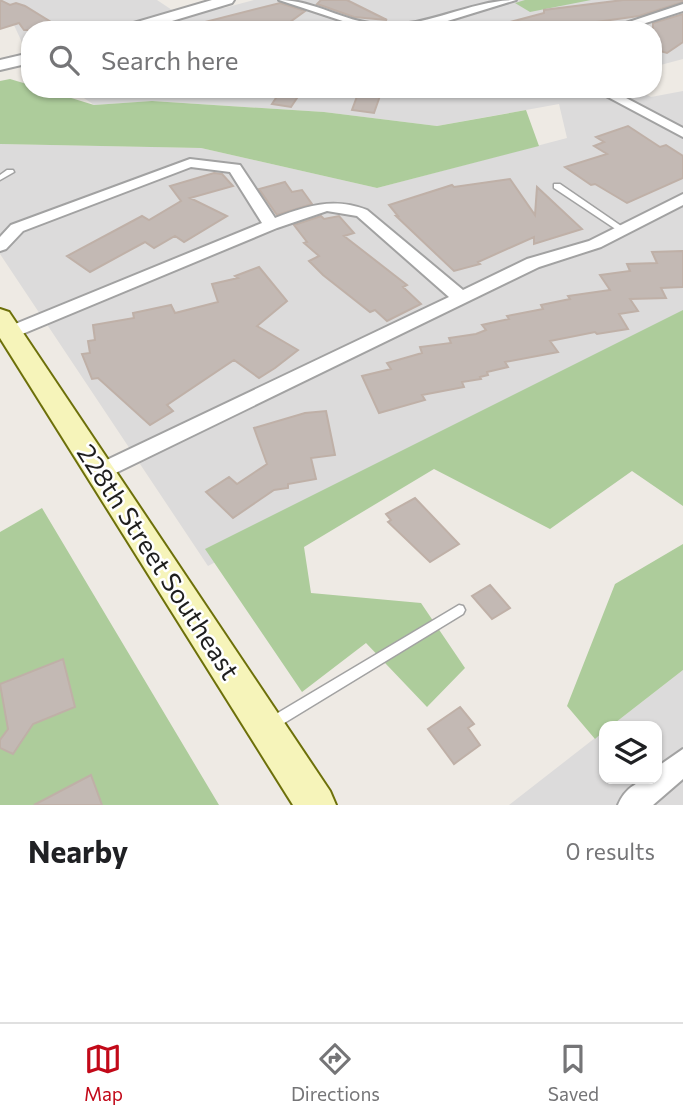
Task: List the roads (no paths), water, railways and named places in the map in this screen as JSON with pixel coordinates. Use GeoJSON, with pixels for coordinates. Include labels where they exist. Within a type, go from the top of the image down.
{"type":"FeatureCollection","features":[{"type":"Feature","properties":{"kind":"main road","name":"228th Street Southeast"},"geometry":{"type":"LineString","coordinates":[[4,325],[316,805]]}},
{"type":"Feature","properties":{"kind":"street"},"geometry":{"type":"LineString","coordinates":[[156,21],[228,0]]}},
{"type":"Feature","properties":{"kind":"street"},"geometry":{"type":"LineString","coordinates":[[285,0],[352,21]]}},
{"type":"Feature","properties":{"kind":"street"},"geometry":{"type":"LineString","coordinates":[[443,21],[510,0]]}},
{"type":"Feature","properties":{"kind":"street"},"geometry":{"type":"LineString","coordinates":[[639,21],[683,7]]}},
{"type":"Feature","properties":{"kind":"street"},"geometry":{"type":"LineString","coordinates":[[0,65],[21,60]]}},
{"type":"Feature","properties":{"kind":"street"},"geometry":{"type":"LineString","coordinates":[[616,98],[683,133]]}},
{"type":"Feature","properties":{"kind":"street"},"geometry":{"type":"LineString","coordinates":[[0,246],[17,228],[190,163],[235,168],[271,225]]}},
{"type":"Feature","properties":{"kind":"street"},"geometry":{"type":"LineString","coordinates":[[99,473],[533,263],[595,244],[683,199]]}},
{"type":"Feature","properties":{"kind":"street"},"geometry":{"type":"LineString","coordinates":[[4,325],[271,225],[332,205],[346,206],[362,213],[461,298]]}},
{"type":"Feature","properties":{"kind":"street"},"geometry":{"type":"LineString","coordinates":[[632,805],[683,762]]}},
{"type":"Feature","properties":{"kind":"lane"},"geometry":{"type":"LineString","coordinates":[[0,178],[10,172]]}},
{"type":"Feature","properties":{"kind":"lane"},"geometry":{"type":"LineString","coordinates":[[557,186],[623,230]]}},
{"type":"Feature","properties":{"kind":"lane"},"geometry":{"type":"LineString","coordinates":[[266,727],[459,610]]}}]}
